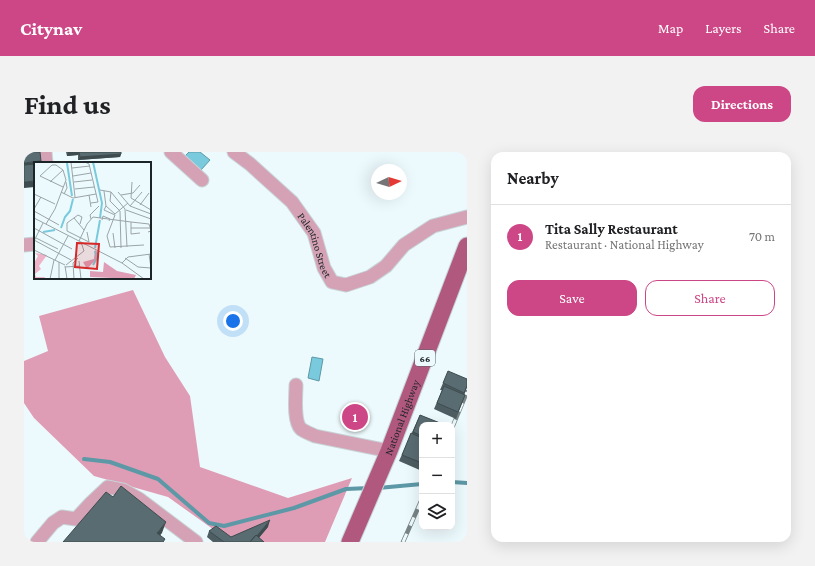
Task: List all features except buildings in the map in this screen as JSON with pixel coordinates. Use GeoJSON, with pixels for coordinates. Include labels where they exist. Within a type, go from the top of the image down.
{"type":"FeatureCollection","features":[{"type":"Feature","properties":{"kind":"main road","name":"National Highway"},"geometry":{"type":"LineString","coordinates":[[350,542],[389,451],[467,246]]}},
{"type":"Feature","properties":{"kind":"street"},"geometry":{"type":"LineString","coordinates":[[45,152],[46,162]]}},
{"type":"Feature","properties":{"kind":"street"},"geometry":{"type":"LineString","coordinates":[[172,152],[202,180]]}},
{"type":"Feature","properties":{"kind":"street","name":"Palentino Street"},"geometry":{"type":"LineString","coordinates":[[234,152],[250,164],[292,202],[314,233],[324,268],[332,282],[346,285],[370,277],[386,266],[404,245],[433,226],[467,217]]}},
{"type":"Feature","properties":{"kind":"street"},"geometry":{"type":"LineString","coordinates":[[24,245],[34,244]]}},
{"type":"Feature","properties":{"kind":"street"},"geometry":{"type":"LineString","coordinates":[[296,384],[297,422],[300,428],[304,431],[315,436],[389,451]]}},
{"type":"Feature","properties":{"kind":"street"},"geometry":{"type":"LineString","coordinates":[[37,542],[53,523],[62,517],[76,519],[108,487],[123,490],[139,499],[196,542]]}},
{"type":"Feature","properties":{"kind":"shaded area"},"geometry":{"type":"Polygon","coordinates":[[[133,290],[165,357],[190,396],[200,467],[288,498],[352,478],[325,542],[255,542],[267,527],[231,542],[168,497],[94,476],[34,418],[24,403],[24,361],[48,351],[39,316],[133,290]]]}},
{"type":"Feature","properties":{"kind":"water"},"geometry":{"type":"Polygon","coordinates":[[[189,152],[200,152],[210,160],[201,170],[185,156],[189,152]]]}},
{"type":"Feature","properties":{"kind":"water"},"geometry":{"type":"Polygon","coordinates":[[[312,357],[323,359],[319,381],[308,378],[312,357]]]}},
{"type":"Feature","properties":{"kind":"waterway"},"geometry":{"type":"LineString","coordinates":[[84,459],[110,462],[158,479],[209,523],[224,526],[294,508],[346,489],[369,488]]}},
{"type":"Feature","properties":{"kind":"waterway"},"geometry":{"type":"LineString","coordinates":[[455,482],[467,483]]}},
{"type":"Feature","properties":{"kind":"waterway"},"geometry":{"type":"LineString","coordinates":[[378,488],[419,484]]}},
{"type":"Feature","properties":{"kind":"railway"},"geometry":{"type":"LineString","coordinates":[[454,422],[467,392]]}},
{"type":"Feature","properties":{"kind":"railway"},"geometry":{"type":"LineString","coordinates":[[403,542],[419,506]]}},
{"type":"Feature","properties":{"kind":"place","name":"Tita Sally Restaurant"},"geometry":{"type":"Point","coordinates":[355,417]}}]}
